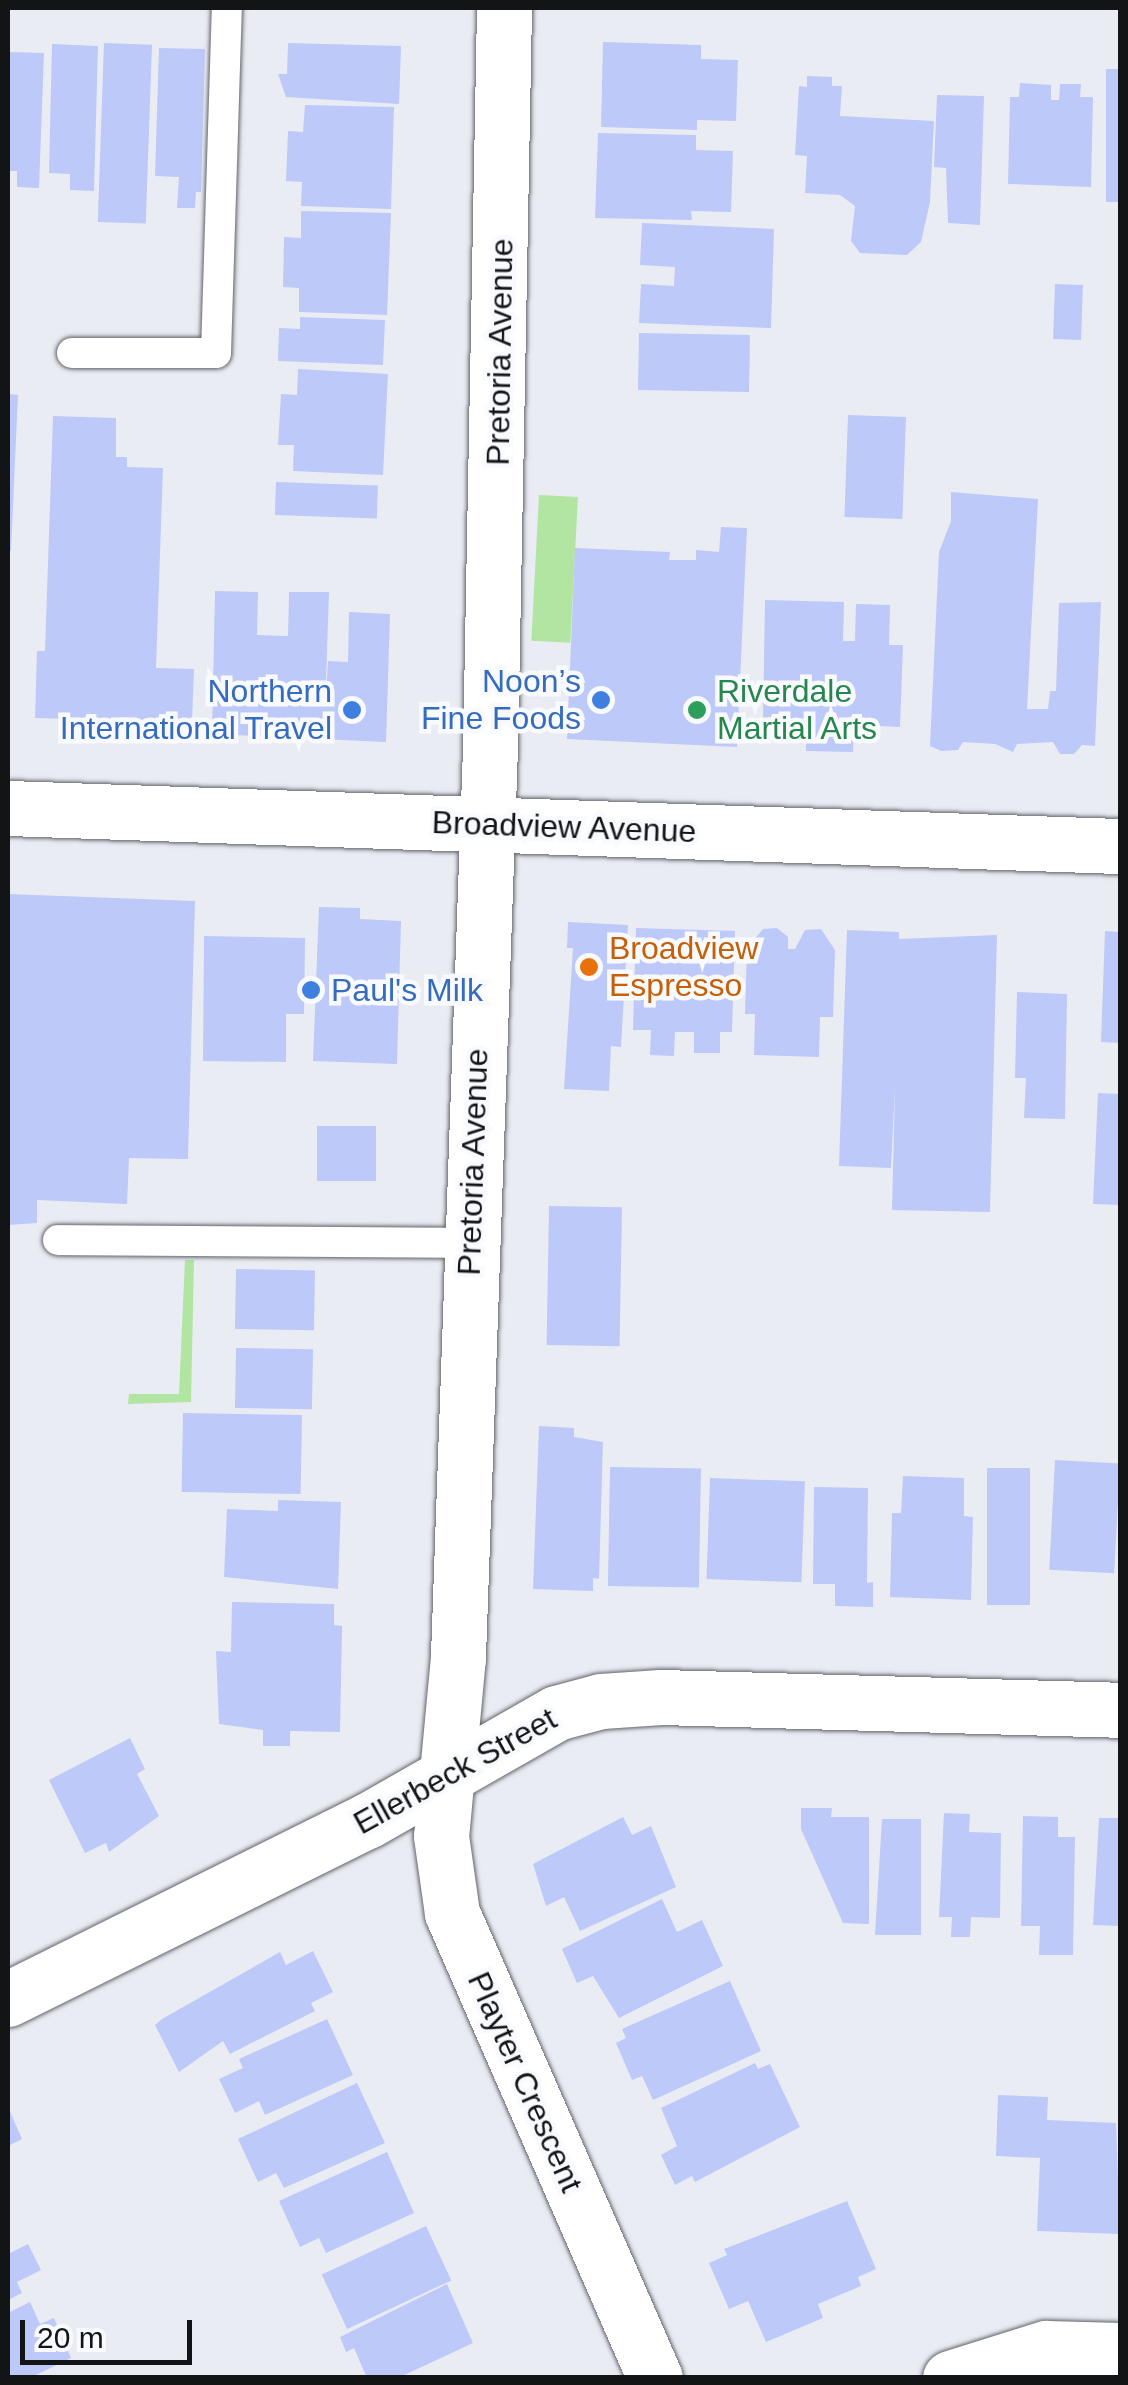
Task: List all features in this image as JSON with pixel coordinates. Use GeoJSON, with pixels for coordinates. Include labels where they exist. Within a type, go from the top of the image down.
{"type":"FeatureCollection","features":[{"type":"Feature","properties":{"kind":"street","name":"Pretoria Avenue"},"geometry":{"type":"LineString","coordinates":[[446,1776],[458,1657],[501,384],[504,8]]}},
{"type":"Feature","properties":{"kind":"street","name":"Broadview Avenue"},"geometry":{"type":"LineString","coordinates":[[8,808],[1120,846]]}},
{"type":"Feature","properties":{"kind":"street","name":"Ellerbeck Street"},"geometry":{"type":"LineString","coordinates":[[8,1998],[446,1776],[556,1713],[601,1701],[661,1697],[1120,1710]]}},
{"type":"Feature","properties":{"kind":"street","name":"Playter Crescent"},"geometry":{"type":"LineString","coordinates":[[446,1776],[440,1836],[452,1913],[654,2378]]}},
{"type":"Feature","properties":{"kind":"street"},"geometry":{"type":"LineString","coordinates":[[950,2378],[994,2359],[1046,2348],[1120,2350]]}},
{"type":"Feature","properties":{"kind":"lane"},"geometry":{"type":"LineString","coordinates":[[72,353],[216,352],[227,8]]}},
{"type":"Feature","properties":{"kind":"lane"},"geometry":{"type":"LineString","coordinates":[[58,1240],[470,1244]]}},
{"type":"Feature","properties":{"kind":"green space"},"geometry":{"type":"Polygon","coordinates":[[[539,495],[578,497],[570,643],[531,641],[539,495]]]}},
{"type":"Feature","properties":{"kind":"green space"},"geometry":{"type":"Polygon","coordinates":[[[185,1260],[194,1260],[191,1402],[128,1404],[129,1394],[179,1394],[185,1260]]]}},
{"type":"Feature","properties":{"kind":"building"},"geometry":{"type":"Polygon","coordinates":[[[603,42],[701,45],[701,59],[738,60],[736,121],[697,120],[697,130],[601,127],[603,42]]]}},
{"type":"Feature","properties":{"kind":"building"},"geometry":{"type":"Polygon","coordinates":[[[104,43],[152,45],[146,224],[98,222],[104,43]]]}},
{"type":"Feature","properties":{"kind":"building"},"geometry":{"type":"Polygon","coordinates":[[[288,43],[401,46],[399,104],[286,97],[278,74],[287,74],[288,43]]]}},
{"type":"Feature","properties":{"kind":"building"},"geometry":{"type":"Polygon","coordinates":[[[52,44],[98,46],[94,191],[70,190],[70,174],[49,173],[52,44]]]}},
{"type":"Feature","properties":{"kind":"building"},"geometry":{"type":"Polygon","coordinates":[[[159,48],[205,49],[201,192],[196,192],[195,208],[177,208],[179,177],[155,176],[159,48]]]}},
{"type":"Feature","properties":{"kind":"building"},"geometry":{"type":"Polygon","coordinates":[[[8,52],[44,53],[39,188],[17,187],[17,171],[8,171],[8,52]]]}},
{"type":"Feature","properties":{"kind":"building"},"geometry":{"type":"Polygon","coordinates":[[[1106,69],[1120,69],[1120,202],[1106,202],[1106,69]]]}},
{"type":"Feature","properties":{"kind":"building"},"geometry":{"type":"Polygon","coordinates":[[[807,76],[832,77],[832,86],[842,86],[840,116],[934,121],[930,202],[921,242],[907,255],[860,253],[851,241],[855,206],[840,195],[805,193],[807,156],[795,155],[799,86],[807,87],[807,76]]]}},
{"type":"Feature","properties":{"kind":"building"},"geometry":{"type":"Polygon","coordinates":[[[1020,83],[1051,85],[1051,100],[1059,100],[1060,84],[1081,84],[1080,97],[1093,97],[1091,187],[1008,184],[1010,97],[1019,97],[1020,83]]]}},
{"type":"Feature","properties":{"kind":"building"},"geometry":{"type":"Polygon","coordinates":[[[937,95],[984,96],[980,225],[948,223],[946,168],[934,167],[937,95]]]}},
{"type":"Feature","properties":{"kind":"building"},"geometry":{"type":"Polygon","coordinates":[[[305,105],[394,107],[391,209],[301,206],[302,182],[286,181],[288,131],[303,132],[305,105]]]}},
{"type":"Feature","properties":{"kind":"building"},"geometry":{"type":"Polygon","coordinates":[[[598,133],[696,135],[696,150],[733,151],[731,212],[691,211],[692,220],[595,218],[598,133]]]}},
{"type":"Feature","properties":{"kind":"building"},"geometry":{"type":"Polygon","coordinates":[[[301,211],[391,213],[387,315],[299,312],[299,288],[283,287],[284,237],[301,238],[301,211]]]}},
{"type":"Feature","properties":{"kind":"building"},"geometry":{"type":"Polygon","coordinates":[[[642,223],[774,229],[771,328],[639,323],[641,284],[674,286],[675,267],[640,265],[642,223]]]}},
{"type":"Feature","properties":{"kind":"building"},"geometry":{"type":"Polygon","coordinates":[[[1055,284],[1083,285],[1081,340],[1053,339],[1055,284]]]}},
{"type":"Feature","properties":{"kind":"building"},"geometry":{"type":"Polygon","coordinates":[[[300,317],[385,320],[383,365],[278,361],[279,328],[300,329],[300,317]]]}},
{"type":"Feature","properties":{"kind":"building"},"geometry":{"type":"Polygon","coordinates":[[[639,333],[750,335],[749,392],[638,390],[639,333]]]}},
{"type":"Feature","properties":{"kind":"building"},"geometry":{"type":"Polygon","coordinates":[[[298,369],[388,374],[383,475],[293,471],[294,445],[278,445],[281,394],[297,395],[298,369]]]}},
{"type":"Feature","properties":{"kind":"building"},"geometry":{"type":"Polygon","coordinates":[[[8,394],[18,395],[11,551],[8,551],[8,394]]]}},
{"type":"Feature","properties":{"kind":"building"},"geometry":{"type":"Polygon","coordinates":[[[848,415],[906,417],[902,519],[844,517],[848,415]]]}},
{"type":"Feature","properties":{"kind":"building"},"geometry":{"type":"Polygon","coordinates":[[[53,416],[116,418],[116,457],[127,457],[127,467],[163,468],[156,668],[194,669],[192,722],[35,718],[37,651],[45,651],[53,416]]]}},
{"type":"Feature","properties":{"kind":"building"},"geometry":{"type":"Polygon","coordinates":[[[276,482],[378,486],[377,519],[275,515],[276,482]]]}},
{"type":"Feature","properties":{"kind":"building"},"geometry":{"type":"Polygon","coordinates":[[[951,492],[1038,499],[1027,709],[1048,709],[1050,691],[1056,691],[1059,603],[1101,602],[1095,746],[1082,745],[1074,754],[1060,754],[1053,742],[1017,744],[1013,752],[995,744],[963,742],[958,750],[941,751],[930,746],[939,552],[951,521],[951,492]]]}},
{"type":"Feature","properties":{"kind":"building"},"geometry":{"type":"Polygon","coordinates":[[[721,527],[747,528],[737,747],[567,739],[575,548],[670,552],[669,560],[696,560],[696,550],[719,552],[721,527]]]}},
{"type":"Feature","properties":{"kind":"building"},"geometry":{"type":"Polygon","coordinates":[[[215,591],[258,592],[257,635],[288,636],[289,592],[329,592],[325,713],[328,661],[348,662],[349,612],[390,614],[386,742],[212,734],[215,591]]]}},
{"type":"Feature","properties":{"kind":"building"},"geometry":{"type":"Polygon","coordinates":[[[765,600],[844,602],[843,641],[855,641],[856,604],[890,605],[889,645],[903,645],[900,727],[854,725],[853,752],[806,751],[806,719],[763,718],[765,600]]]}},
{"type":"Feature","properties":{"kind":"building"},"geometry":{"type":"Polygon","coordinates":[[[8,894],[195,901],[188,1159],[129,1158],[127,1204],[37,1200],[37,1223],[8,1225],[8,894]]]}},
{"type":"Feature","properties":{"kind":"building"},"geometry":{"type":"Polygon","coordinates":[[[319,907],[360,908],[360,919],[401,921],[397,1064],[313,1061],[319,907]]]}},
{"type":"Feature","properties":{"kind":"building"},"geometry":{"type":"Polygon","coordinates":[[[568,922],[628,925],[621,1047],[611,1046],[609,1091],[564,1089],[573,948],[567,948],[568,922]]]}},
{"type":"Feature","properties":{"kind":"building"},"geometry":{"type":"Polygon","coordinates":[[[636,928],[735,931],[732,1032],[720,1032],[720,1053],[694,1053],[694,1032],[675,1032],[674,1056],[650,1055],[651,1030],[633,1030],[636,928]]]}},
{"type":"Feature","properties":{"kind":"building"},"geometry":{"type":"Polygon","coordinates":[[[777,928],[788,937],[788,949],[795,949],[805,930],[821,929],[835,950],[833,1017],[820,1017],[819,1057],[754,1055],[755,1014],[745,1014],[747,948],[763,929],[777,928]]]}},
{"type":"Feature","properties":{"kind":"building"},"geometry":{"type":"Polygon","coordinates":[[[847,930],[899,932],[899,939],[997,935],[990,1212],[892,1210],[895,1087],[891,1168],[839,1166],[847,930]]]}},
{"type":"Feature","properties":{"kind":"building"},"geometry":{"type":"Polygon","coordinates":[[[1105,931],[1120,932],[1120,1043],[1101,1042],[1105,931]]]}},
{"type":"Feature","properties":{"kind":"building"},"geometry":{"type":"Polygon","coordinates":[[[204,936],[305,938],[304,1014],[286,1014],[286,1062],[203,1061],[204,936]]]}},
{"type":"Feature","properties":{"kind":"building"},"geometry":{"type":"Polygon","coordinates":[[[1017,992],[1067,994],[1065,1119],[1024,1118],[1026,1078],[1015,1078],[1017,992]]]}},
{"type":"Feature","properties":{"kind":"building"},"geometry":{"type":"Polygon","coordinates":[[[1098,1093],[1120,1094],[1120,1205],[1093,1204],[1098,1093]]]}},
{"type":"Feature","properties":{"kind":"building"},"geometry":{"type":"Polygon","coordinates":[[[317,1126],[376,1126],[376,1181],[317,1181],[317,1126]]]}},
{"type":"Feature","properties":{"kind":"building"},"geometry":{"type":"Polygon","coordinates":[[[549,1206],[622,1207],[620,1346],[547,1345],[549,1206]]]}},
{"type":"Feature","properties":{"kind":"building"},"geometry":{"type":"Polygon","coordinates":[[[236,1269],[315,1270],[314,1330],[235,1329],[236,1269]]]}},
{"type":"Feature","properties":{"kind":"building"},"geometry":{"type":"Polygon","coordinates":[[[236,1348],[313,1349],[312,1409],[235,1408],[236,1348]]]}},
{"type":"Feature","properties":{"kind":"building"},"geometry":{"type":"Polygon","coordinates":[[[183,1413],[302,1415],[301,1494],[182,1492],[183,1413]]]}},
{"type":"Feature","properties":{"kind":"building"},"geometry":{"type":"Polygon","coordinates":[[[539,1426],[574,1428],[574,1437],[603,1442],[599,1579],[593,1578],[593,1591],[533,1589],[539,1426]]]}},
{"type":"Feature","properties":{"kind":"building"},"geometry":{"type":"Polygon","coordinates":[[[1055,1460],[1120,1463],[1114,1573],[1049,1570],[1055,1460]]]}},
{"type":"Feature","properties":{"kind":"building"},"geometry":{"type":"Polygon","coordinates":[[[610,1467],[701,1469],[699,1588],[608,1586],[610,1467]]]}},
{"type":"Feature","properties":{"kind":"building"},"geometry":{"type":"Polygon","coordinates":[[[987,1468],[1030,1468],[1030,1605],[987,1605],[987,1468]]]}},
{"type":"Feature","properties":{"kind":"building"},"geometry":{"type":"Polygon","coordinates":[[[903,1476],[964,1478],[964,1516],[973,1517],[971,1600],[890,1597],[892,1513],[901,1513],[903,1476]]]}},
{"type":"Feature","properties":{"kind":"building"},"geometry":{"type":"Polygon","coordinates":[[[710,1478],[805,1481],[801,1582],[706,1579],[710,1478]]]}},
{"type":"Feature","properties":{"kind":"building"},"geometry":{"type":"Polygon","coordinates":[[[814,1487],[868,1488],[867,1583],[873,1582],[873,1607],[835,1606],[835,1584],[813,1584],[814,1487]]]}},
{"type":"Feature","properties":{"kind":"building"},"geometry":{"type":"Polygon","coordinates":[[[278,1500],[341,1502],[338,1589],[224,1577],[227,1509],[278,1511],[278,1500]]]}},
{"type":"Feature","properties":{"kind":"building"},"geometry":{"type":"Polygon","coordinates":[[[232,1602],[334,1604],[334,1625],[342,1626],[340,1732],[290,1731],[290,1746],[263,1746],[263,1730],[219,1724],[216,1651],[231,1652],[232,1602]]]}},
{"type":"Feature","properties":{"kind":"building"},"geometry":{"type":"Polygon","coordinates":[[[130,1738],[145,1769],[137,1774],[159,1816],[109,1852],[106,1843],[85,1853],[49,1780],[130,1738]]]}},
{"type":"Feature","properties":{"kind":"building"},"geometry":{"type":"Polygon","coordinates":[[[801,1808],[832,1808],[831,1817],[869,1817],[869,1924],[843,1923],[801,1829],[801,1808]]]}},
{"type":"Feature","properties":{"kind":"building"},"geometry":{"type":"Polygon","coordinates":[[[944,1813],[970,1814],[969,1832],[1001,1833],[1000,1918],[971,1917],[970,1937],[951,1937],[952,1917],[939,1917],[944,1813]]]}},
{"type":"Feature","properties":{"kind":"building"},"geometry":{"type":"Polygon","coordinates":[[[1023,1816],[1058,1817],[1058,1837],[1075,1837],[1073,1955],[1039,1955],[1040,1926],[1021,1926],[1023,1816]]]}},
{"type":"Feature","properties":{"kind":"building"},"geometry":{"type":"Polygon","coordinates":[[[623,1817],[632,1835],[651,1826],[676,1887],[580,1931],[564,1897],[546,1906],[533,1864],[623,1817]]]}},
{"type":"Feature","properties":{"kind":"building"},"geometry":{"type":"Polygon","coordinates":[[[1099,1818],[1120,1818],[1120,1926],[1093,1925],[1099,1818]]]}},
{"type":"Feature","properties":{"kind":"building"},"geometry":{"type":"Polygon","coordinates":[[[882,1819],[921,1819],[921,1935],[875,1935],[882,1819]]]}},
{"type":"Feature","properties":{"kind":"building"},"geometry":{"type":"Polygon","coordinates":[[[662,1899],[677,1932],[702,1920],[723,1966],[619,2018],[593,1976],[577,1983],[562,1949],[662,1899]]]}},
{"type":"Feature","properties":{"kind":"building"},"geometry":{"type":"Polygon","coordinates":[[[313,1951],[333,1992],[311,2003],[315,2011],[230,2054],[223,2041],[179,2072],[155,2025],[280,1952],[286,1965],[313,1951]]]}},
{"type":"Feature","properties":{"kind":"building"},"geometry":{"type":"Polygon","coordinates":[[[730,1981],[761,2051],[653,2100],[642,2076],[632,2080],[616,2043],[626,2038],[622,2029],[730,1981]]]}},
{"type":"Feature","properties":{"kind":"building"},"geometry":{"type":"Polygon","coordinates":[[[327,2019],[353,2075],[265,2115],[259,2101],[235,2113],[219,2079],[243,2068],[239,2059],[327,2019]]]}},
{"type":"Feature","properties":{"kind":"building"},"geometry":{"type":"Polygon","coordinates":[[[755,2063],[758,2069],[770,2064],[800,2127],[695,2182],[692,2176],[675,2185],[661,2155],[677,2146],[661,2108],[755,2063]]]}},
{"type":"Feature","properties":{"kind":"building"},"geometry":{"type":"Polygon","coordinates":[[[357,2083],[385,2143],[284,2188],[276,2173],[258,2182],[238,2139],[357,2083]]]}},
{"type":"Feature","properties":{"kind":"building"},"geometry":{"type":"Polygon","coordinates":[[[998,2095],[1048,2097],[1047,2120],[1116,2123],[1120,2234],[1037,2231],[1040,2158],[996,2156],[998,2095]]]}},
{"type":"Feature","properties":{"kind":"building"},"geometry":{"type":"Polygon","coordinates":[[[8,2107],[22,2139],[8,2146],[8,2107]]]}},
{"type":"Feature","properties":{"kind":"building"},"geometry":{"type":"Polygon","coordinates":[[[387,2152],[414,2213],[326,2253],[319,2238],[300,2247],[279,2201],[387,2152]]]}},
{"type":"Feature","properties":{"kind":"building"},"geometry":{"type":"Polygon","coordinates":[[[847,2201],[876,2269],[858,2277],[861,2286],[818,2304],[823,2318],[766,2342],[748,2301],[729,2309],[709,2263],[727,2255],[724,2249],[847,2201]]]}},
{"type":"Feature","properties":{"kind":"building"},"geometry":{"type":"Polygon","coordinates":[[[426,2226],[451,2280],[347,2329],[322,2275],[426,2226]]]}},
{"type":"Feature","properties":{"kind":"building"},"geometry":{"type":"Polygon","coordinates":[[[28,2244],[41,2270],[17,2282],[22,2293],[8,2300],[8,2254],[28,2244]]]}},
{"type":"Feature","properties":{"kind":"building"},"geometry":{"type":"Polygon","coordinates":[[[447,2284],[473,2343],[398,2378],[367,2378],[354,2348],[346,2352],[340,2337],[447,2284]]]}},
{"type":"Feature","properties":{"kind":"building"},"geometry":{"type":"Polygon","coordinates":[[[30,2302],[40,2324],[54,2318],[71,2358],[30,2378],[8,2378],[8,2313],[30,2302]]]}},
{"type":"Feature","properties":{"kind":"place","name":"Noon’s Fine Foods"},"geometry":{"type":"Point","coordinates":[601,700]}},
{"type":"Feature","properties":{"kind":"place","name":"Northern International Travel"},"geometry":{"type":"Point","coordinates":[352,710]}},
{"type":"Feature","properties":{"kind":"place","name":"Riverdale Martial Arts"},"geometry":{"type":"Point","coordinates":[697,710]}},
{"type":"Feature","properties":{"kind":"place","name":"Broadview Espresso"},"geometry":{"type":"Point","coordinates":[589,967]}},
{"type":"Feature","properties":{"kind":"place","name":"Paul's Milk"},"geometry":{"type":"Point","coordinates":[311,990]}}]}
